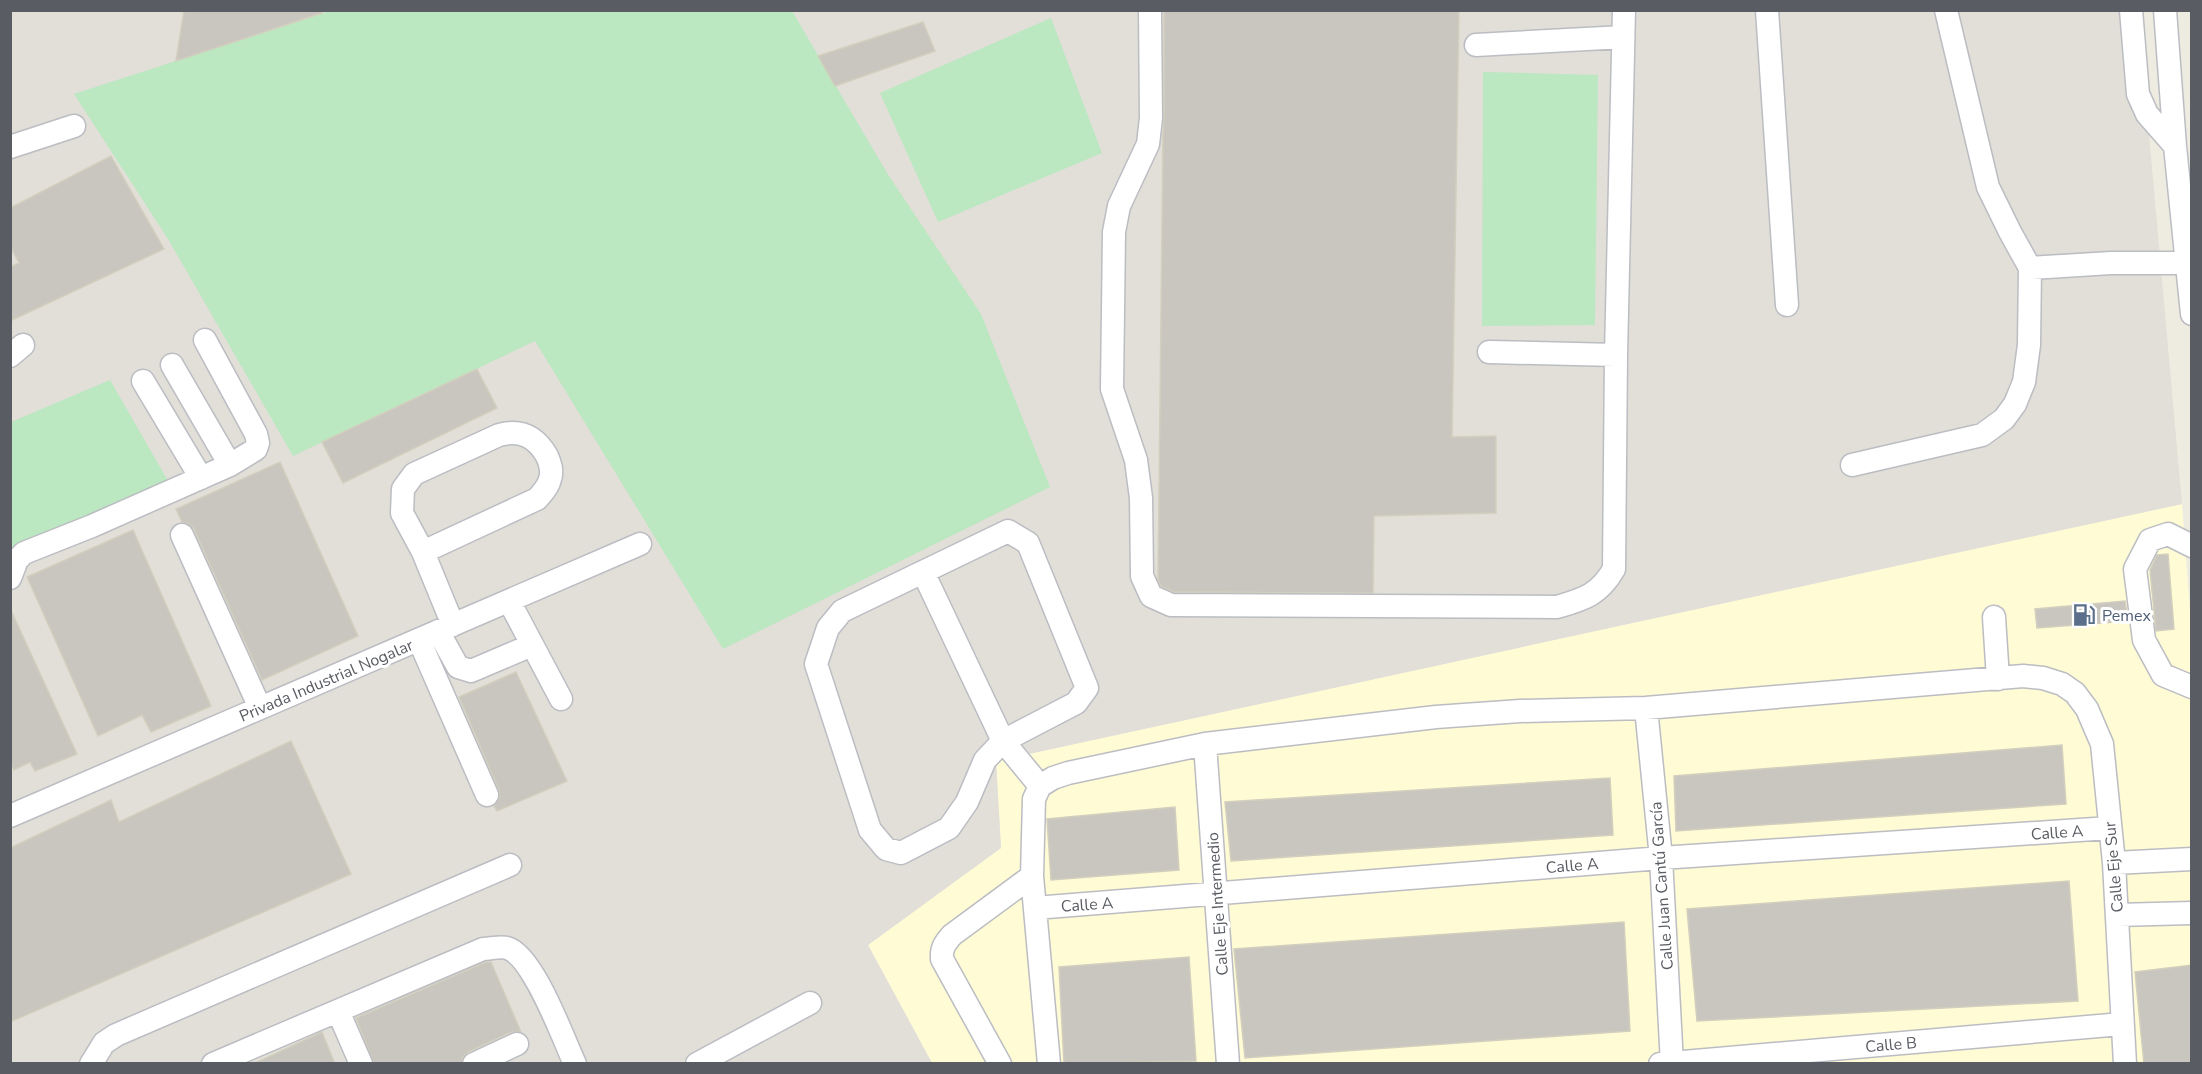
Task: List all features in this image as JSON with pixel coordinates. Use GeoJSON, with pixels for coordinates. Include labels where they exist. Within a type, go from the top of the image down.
{"type":"FeatureCollection","features":[{"type":"Feature","properties":{"kind":"street"},"geometry":{"type":"LineString","coordinates":[[1150,10],[1151,118],[1148,144],[1119,206],[1114,232],[1112,389],[1136,460],[1141,498],[1142,576],[1152,596],[1170,605],[1557,607],[1585,598],[1605,585],[1614,569],[1616,355],[1624,10]]}},
{"type":"Feature","properties":{"kind":"street"},"geometry":{"type":"LineString","coordinates":[[1767,10],[1787,305]]}},
{"type":"Feature","properties":{"kind":"street"},"geometry":{"type":"LineString","coordinates":[[1852,465],[1982,435],[2004,419],[2015,404],[2024,382],[2029,345],[2030,268],[1989,187],[1946,10]]}},
{"type":"Feature","properties":{"kind":"street"},"geometry":{"type":"LineString","coordinates":[[2131,10],[2138,94],[2147,114],[2175,146]]}},
{"type":"Feature","properties":{"kind":"street"},"geometry":{"type":"LineString","coordinates":[[2165,10],[2175,146],[2192,314]]}},
{"type":"Feature","properties":{"kind":"street"},"geometry":{"type":"LineString","coordinates":[[1476,45],[1623,37]]}},
{"type":"Feature","properties":{"kind":"street"},"geometry":{"type":"LineString","coordinates":[[10,147],[74,126]]}},
{"type":"Feature","properties":{"kind":"street"},"geometry":{"type":"LineString","coordinates":[[2030,268],[2111,263],[2187,263]]}},
{"type":"Feature","properties":{"kind":"street"},"geometry":{"type":"LineString","coordinates":[[10,578],[17,560],[24,553],[92,526],[230,465],[256,449],[258,442],[256,434],[205,340]]}},
{"type":"Feature","properties":{"kind":"street"},"geometry":{"type":"LineString","coordinates":[[1488,352],[1616,355]]}},
{"type":"Feature","properties":{"kind":"street"},"geometry":{"type":"LineString","coordinates":[[172,364],[230,465]]}},
{"type":"Feature","properties":{"kind":"street"},"geometry":{"type":"LineString","coordinates":[[143,381],[201,478]]}},
{"type":"Feature","properties":{"kind":"street"},"geometry":{"type":"LineString","coordinates":[[423,552],[537,499],[546,489],[551,478],[551,464],[540,444],[527,434],[511,432],[499,435],[414,474],[403,489],[402,513],[423,552],[437,632],[487,795]]}},
{"type":"Feature","properties":{"kind":"street"},"geometry":{"type":"LineString","coordinates":[[1008,531],[1028,543],[1087,688],[1076,703],[1004,741],[985,760],[967,802],[950,828],[901,853],[886,849],[870,830],[816,664],[828,628],[842,611],[1008,531]]}},
{"type":"Feature","properties":{"kind":"street"},"geometry":{"type":"LineString","coordinates":[[2192,546],[2168,534],[2150,540],[2135,569],[2144,640],[2163,675],[2192,687]]}},
{"type":"Feature","properties":{"kind":"street"},"geometry":{"type":"LineString","coordinates":[[183,535],[260,708]]}},
{"type":"Feature","properties":{"kind":"street","name":"Privada Industrial Nogalar"},"geometry":{"type":"LineString","coordinates":[[10,816],[640,544]]}},
{"type":"Feature","properties":{"kind":"street"},"geometry":{"type":"LineString","coordinates":[[923,572],[1004,741],[1040,786]]}},
{"type":"Feature","properties":{"kind":"street"},"geometry":{"type":"LineString","coordinates":[[508,601],[561,699]]}},
{"type":"Feature","properties":{"kind":"street"},"geometry":{"type":"LineString","coordinates":[[1049,1064],[1032,876],[1034,799],[1040,786],[1053,778],[1205,744],[1436,717],[1520,711],[1646,708],[1998,679],[1994,617]]}},
{"type":"Feature","properties":{"kind":"street"},"geometry":{"type":"LineString","coordinates":[[437,632],[458,666],[471,671],[532,645]]}},
{"type":"Feature","properties":{"kind":"street","name":"Calle Eje Sur"},"geometry":{"type":"LineString","coordinates":[[1998,679],[2023,676],[2043,678],[2062,684],[2075,693],[2087,709],[2102,744],[2114,863],[2125,1064]]}},
{"type":"Feature","properties":{"kind":"street","name":"Calle Juan Cantú García"},"geometry":{"type":"LineString","coordinates":[[1646,708],[1661,858],[1668,1063]]}},
{"type":"Feature","properties":{"kind":"street","name":"Calle Eje Intermedio"},"geometry":{"type":"LineString","coordinates":[[1205,744],[1228,1064]]}},
{"type":"Feature","properties":{"kind":"street","name":"Calle A"},"geometry":{"type":"LineString","coordinates":[[1035,908],[1661,858],[2109,828]]}},
{"type":"Feature","properties":{"kind":"street"},"geometry":{"type":"LineString","coordinates":[[2114,863],[2192,859]]}},
{"type":"Feature","properties":{"kind":"street"},"geometry":{"type":"LineString","coordinates":[[92,1064],[104,1043],[116,1035],[510,865]]}},
{"type":"Feature","properties":{"kind":"street"},"geometry":{"type":"LineString","coordinates":[[1000,1064],[942,959],[941,951],[952,935],[1032,876]]}},
{"type":"Feature","properties":{"kind":"street"},"geometry":{"type":"LineString","coordinates":[[2117,915],[2192,913]]}},
{"type":"Feature","properties":{"kind":"street"},"geometry":{"type":"LineString","coordinates":[[214,1063],[483,949],[506,948],[521,956],[532,970],[575,1064]]}},
{"type":"Feature","properties":{"kind":"street"},"geometry":{"type":"LineString","coordinates":[[697,1064],[810,1003]]}},
{"type":"Feature","properties":{"kind":"street"},"geometry":{"type":"LineString","coordinates":[[338,1011],[361,1064]]}},
{"type":"Feature","properties":{"kind":"street","name":"Calle B"},"geometry":{"type":"LineString","coordinates":[[1668,1063],[2122,1024]]}},
{"type":"Feature","properties":{"kind":"street"},"geometry":{"type":"LineString","coordinates":[[474,1064],[517,1044]]}},
{"type":"Feature","properties":{"kind":"shaded area"},"geometry":{"type":"Polygon","coordinates":[[[10,11],[2138,11],[2182,504],[996,761],[1001,848],[868,945],[932,1063],[11,1063],[10,11]]]}},
{"type":"Feature","properties":{"kind":"shaded area"},"geometry":{"type":"Polygon","coordinates":[[[2182,504],[2192,637],[2191,1063],[932,1063],[868,945],[1001,848],[996,761],[2182,504]]]}},
{"type":"Feature","properties":{"kind":"green space"},"geometry":{"type":"Polygon","coordinates":[[[330,11],[792,11],[887,173],[981,314],[1050,487],[723,649],[535,341],[293,456],[168,239],[74,94],[330,11]]]}},
{"type":"Feature","properties":{"kind":"green space"},"geometry":{"type":"Polygon","coordinates":[[[1051,18],[1102,153],[938,222],[880,93],[1051,18]]]}},
{"type":"Feature","properties":{"kind":"green space"},"geometry":{"type":"Polygon","coordinates":[[[1483,72],[1598,75],[1595,325],[1482,326],[1483,72]]]}},
{"type":"Feature","properties":{"kind":"green space"},"geometry":{"type":"Polygon","coordinates":[[[110,380],[171,486],[11,554],[11,422],[110,380]]]}},
{"type":"Feature","properties":{"kind":"building"},"geometry":{"type":"Polygon","coordinates":[[[184,10],[321,10],[322,13],[176,61],[184,10]]]}},
{"type":"Feature","properties":{"kind":"building"},"geometry":{"type":"Polygon","coordinates":[[[1164,10],[1459,10],[1452,437],[1496,436],[1496,513],[1374,516],[1373,593],[1174,592],[1161,586],[1158,579],[1164,10]]]}},
{"type":"Feature","properties":{"kind":"building"},"geometry":{"type":"Polygon","coordinates":[[[923,22],[935,51],[835,86],[818,56],[923,22]]]}},
{"type":"Feature","properties":{"kind":"building"},"geometry":{"type":"Polygon","coordinates":[[[111,156],[164,249],[10,321],[10,267],[19,263],[10,246],[10,208],[111,156]]]}},
{"type":"Feature","properties":{"kind":"building"},"geometry":{"type":"Polygon","coordinates":[[[477,369],[497,408],[343,483],[322,442],[477,369]]]}},
{"type":"Feature","properties":{"kind":"building"},"geometry":{"type":"Polygon","coordinates":[[[280,462],[358,636],[262,680],[194,529],[182,522],[176,509],[280,462]]]}},
{"type":"Feature","properties":{"kind":"building"},"geometry":{"type":"Polygon","coordinates":[[[133,530],[211,706],[151,732],[142,715],[98,736],[27,577],[133,530]]]}},
{"type":"Feature","properties":{"kind":"building","name":"Pemex"},"geometry":{"type":"Polygon","coordinates":[[[2168,554],[2174,629],[2156,631],[2150,570],[2157,555],[2168,554]]]}},
{"type":"Feature","properties":{"kind":"building","name":"Pemex"},"geometry":{"type":"Polygon","coordinates":[[[2125,601],[2128,621],[2037,628],[2035,609],[2125,601]]]}},
{"type":"Feature","properties":{"kind":"building"},"geometry":{"type":"Polygon","coordinates":[[[10,608],[77,754],[35,771],[30,762],[14,770],[10,762],[10,608]]]}},
{"type":"Feature","properties":{"kind":"building"},"geometry":{"type":"Polygon","coordinates":[[[516,672],[567,781],[497,811],[494,806],[500,797],[499,790],[459,697],[516,672]]]}},
{"type":"Feature","properties":{"kind":"building"},"geometry":{"type":"Polygon","coordinates":[[[291,741],[351,874],[10,1022],[10,848],[111,800],[119,822],[291,741]]]}},
{"type":"Feature","properties":{"kind":"building"},"geometry":{"type":"Polygon","coordinates":[[[2062,745],[2066,804],[1676,831],[1674,776],[2062,745]]]}},
{"type":"Feature","properties":{"kind":"building"},"geometry":{"type":"Polygon","coordinates":[[[1610,778],[1613,835],[1231,861],[1225,802],[1610,778]]]}},
{"type":"Feature","properties":{"kind":"building"},"geometry":{"type":"Polygon","coordinates":[[[1175,807],[1179,870],[1051,880],[1047,819],[1175,807]]]}},
{"type":"Feature","properties":{"kind":"building"},"geometry":{"type":"Polygon","coordinates":[[[2069,881],[2078,1001],[1697,1021],[1687,909],[2069,881]]]}},
{"type":"Feature","properties":{"kind":"building"},"geometry":{"type":"Polygon","coordinates":[[[1624,922],[1630,1031],[1245,1058],[1234,949],[1624,922]]]}},
{"type":"Feature","properties":{"kind":"building"},"geometry":{"type":"Polygon","coordinates":[[[1189,957],[1196,1061],[1064,1064],[1059,967],[1189,957]]]}},
{"type":"Feature","properties":{"kind":"building"},"geometry":{"type":"Polygon","coordinates":[[[486,962],[491,962],[521,1032],[511,1032],[468,1052],[461,1064],[374,1064],[356,1018],[486,962]]]}},
{"type":"Feature","properties":{"kind":"building"},"geometry":{"type":"Polygon","coordinates":[[[2192,965],[2192,1064],[2144,1064],[2135,972],[2192,965]]]}},
{"type":"Feature","properties":{"kind":"building"},"geometry":{"type":"Polygon","coordinates":[[[322,1032],[335,1064],[253,1064],[322,1032]]]}},
{"type":"Feature","properties":{"kind":"place","name":"Pemex"},"geometry":{"type":"Point","coordinates":[2084,615]}}]}
